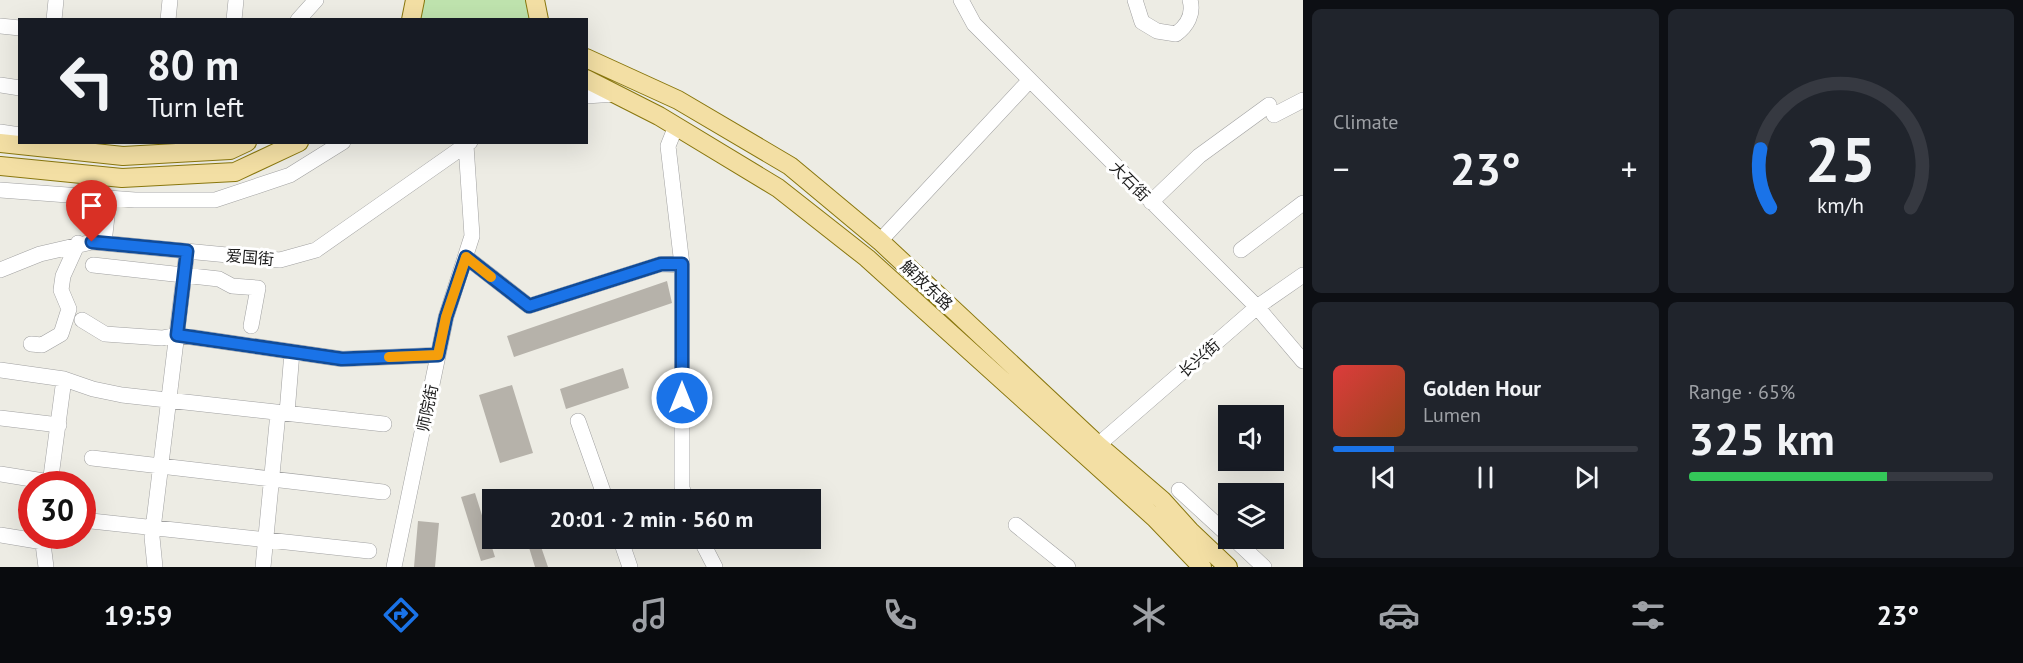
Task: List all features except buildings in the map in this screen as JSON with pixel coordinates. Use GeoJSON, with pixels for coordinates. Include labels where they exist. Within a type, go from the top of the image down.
{"type":"FeatureCollection","features":[{"type":"Feature","properties":{"kind":"main road"},"geometry":{"type":"LineString","coordinates":[[411,18],[415,0]]}},
{"type":"Feature","properties":{"kind":"main road"},"geometry":{"type":"LineString","coordinates":[[535,0],[539,18]]}},
{"type":"Feature","properties":{"kind":"main road","name":"解放东路"},"geometry":{"type":"LineString","coordinates":[[588,59],[678,100],[790,166],[880,241],[1098,445],[1162,500],[1190,531],[1228,567]]}},
{"type":"Feature","properties":{"kind":"main road","name":"解放东路"},"geometry":{"type":"LineString","coordinates":[[588,80],[676,126],[778,188],[867,258],[1155,519],[1202,567]]}},
{"type":"Feature","properties":{"kind":"main road"},"geometry":{"type":"LineString","coordinates":[[0,143],[123,156],[230,150],[243,144]]}},
{"type":"Feature","properties":{"kind":"main road"},"geometry":{"type":"LineString","coordinates":[[0,166],[122,178],[235,172],[294,144]]}},
{"type":"Feature","properties":{"kind":"street"},"geometry":{"type":"LineString","coordinates":[[54,18],[56,0]]}},
{"type":"Feature","properties":{"kind":"street"},"geometry":{"type":"LineString","coordinates":[[168,18],[170,0]]}},
{"type":"Feature","properties":{"kind":"street"},"geometry":{"type":"LineString","coordinates":[[234,18],[236,0]]}},
{"type":"Feature","properties":{"kind":"street"},"geometry":{"type":"LineString","coordinates":[[299,18],[316,0]]}},
{"type":"Feature","properties":{"kind":"street","name":"大石街"},"geometry":{"type":"LineString","coordinates":[[961,0],[974,24],[1257,308],[1303,361]]}},
{"type":"Feature","properties":{"kind":"street"},"geometry":{"type":"LineString","coordinates":[[1135,0],[1142,22],[1157,31],[1176,34],[1187,26],[1192,6],[1190,0]]}},
{"type":"Feature","properties":{"kind":"street"},"geometry":{"type":"LineString","coordinates":[[0,26],[18,28]]}},
{"type":"Feature","properties":{"kind":"street"},"geometry":{"type":"LineString","coordinates":[[880,241],[1029,81]]}},
{"type":"Feature","properties":{"kind":"street"},"geometry":{"type":"LineString","coordinates":[[0,85],[18,88]]}},
{"type":"Feature","properties":{"kind":"street"},"geometry":{"type":"LineString","coordinates":[[588,96],[615,94]]}},
{"type":"Feature","properties":{"kind":"street"},"geometry":{"type":"LineString","coordinates":[[1151,202],[1199,156],[1271,110],[1300,107]]}},
{"type":"Feature","properties":{"kind":"street"},"geometry":{"type":"LineString","coordinates":[[676,126],[668,146],[682,264],[682,489]]}},
{"type":"Feature","properties":{"kind":"street"},"geometry":{"type":"LineString","coordinates":[[0,132],[18,135]]}},
{"type":"Feature","properties":{"kind":"street"},"geometry":{"type":"LineString","coordinates":[[0,190],[109,198],[215,200],[290,175],[340,144]]}},
{"type":"Feature","properties":{"kind":"street","name":"爱国街"},"geometry":{"type":"LineString","coordinates":[[0,270],[78,243],[104,243],[280,260],[316,250],[468,144]]}},
{"type":"Feature","properties":{"kind":"street","name":"师院街"},"geometry":{"type":"LineString","coordinates":[[393,567],[446,317],[472,236],[468,144]]}},
{"type":"Feature","properties":{"kind":"street"},"geometry":{"type":"LineString","coordinates":[[104,243],[109,198]]}},
{"type":"Feature","properties":{"kind":"street"},"geometry":{"type":"LineString","coordinates":[[1241,250],[1303,203]]}},
{"type":"Feature","properties":{"kind":"street"},"geometry":{"type":"LineString","coordinates":[[31,344],[42,345],[61,334],[69,309],[61,290],[63,276],[78,243]]}},
{"type":"Feature","properties":{"kind":"street"},"geometry":{"type":"LineString","coordinates":[[155,567],[153,529],[187,251]]}},
{"type":"Feature","properties":{"kind":"street"},"geometry":{"type":"LineString","coordinates":[[466,257],[529,306],[661,264],[682,264]]}},
{"type":"Feature","properties":{"kind":"street"},"geometry":{"type":"LineString","coordinates":[[93,265],[219,279],[232,286],[258,288],[251,326]]}},
{"type":"Feature","properties":{"kind":"street","name":"长兴街"},"geometry":{"type":"LineString","coordinates":[[1098,445],[1257,308],[1303,275]]}},
{"type":"Feature","properties":{"kind":"street"},"geometry":{"type":"LineString","coordinates":[[82,320],[105,334],[162,338],[177,335],[342,359],[438,355]]}},
{"type":"Feature","properties":{"kind":"street"},"geometry":{"type":"LineString","coordinates":[[263,567],[270,477],[292,352]]}},
{"type":"Feature","properties":{"kind":"street"},"geometry":{"type":"LineString","coordinates":[[0,370],[64,379],[93,389],[169,401],[384,424]]}},
{"type":"Feature","properties":{"kind":"street"},"geometry":{"type":"LineString","coordinates":[[52,471],[64,379]]}},
{"type":"Feature","properties":{"kind":"street"},"geometry":{"type":"LineString","coordinates":[[0,418],[59,426]]}},
{"type":"Feature","properties":{"kind":"street"},"geometry":{"type":"LineString","coordinates":[[578,422],[602,489]]}},
{"type":"Feature","properties":{"kind":"street"},"geometry":{"type":"LineString","coordinates":[[92,458],[383,492]]}},
{"type":"Feature","properties":{"kind":"street"},"geometry":{"type":"LineString","coordinates":[[0,474],[18,477]]}},
{"type":"Feature","properties":{"kind":"street"},"geometry":{"type":"LineString","coordinates":[[1179,490],[1218,526]]}},
{"type":"Feature","properties":{"kind":"street"},"geometry":{"type":"LineString","coordinates":[[1190,531],[1207,516]]}},
{"type":"Feature","properties":{"kind":"street"},"geometry":{"type":"LineString","coordinates":[[96,522],[369,551]]}},
{"type":"Feature","properties":{"kind":"street"},"geometry":{"type":"LineString","coordinates":[[1016,525],[1068,567]]}},
{"type":"Feature","properties":{"kind":"street"},"geometry":{"type":"LineString","coordinates":[[0,536],[18,537]]}},
{"type":"Feature","properties":{"kind":"street"},"geometry":{"type":"LineString","coordinates":[[44,549],[46,567]]}},
{"type":"Feature","properties":{"kind":"street"},"geometry":{"type":"LineString","coordinates":[[624,549],[630,567]]}},
{"type":"Feature","properties":{"kind":"street"},"geometry":{"type":"LineString","coordinates":[[706,549],[715,567]]}},
{"type":"Feature","properties":{"kind":"street"},"geometry":{"type":"LineString","coordinates":[[1245,549],[1264,567]]}},
{"type":"Feature","properties":{"kind":"green space"},"geometry":{"type":"Polygon","coordinates":[[[415,0],[535,0],[539,18],[411,18],[415,0]]]}},
{"type":"Feature","properties":{"kind":"slow traffic"},"geometry":{"type":"LineString","coordinates":[[389,357],[438,355],[446,317],[466,257],[491,277]]}},
{"type":"Feature","properties":{"kind":"route"},"geometry":{"type":"LineString","coordinates":[[92,242],[187,251],[177,335],[342,359],[438,355],[446,317],[466,257],[529,306],[661,264],[682,264],[682,398]]}}]}
